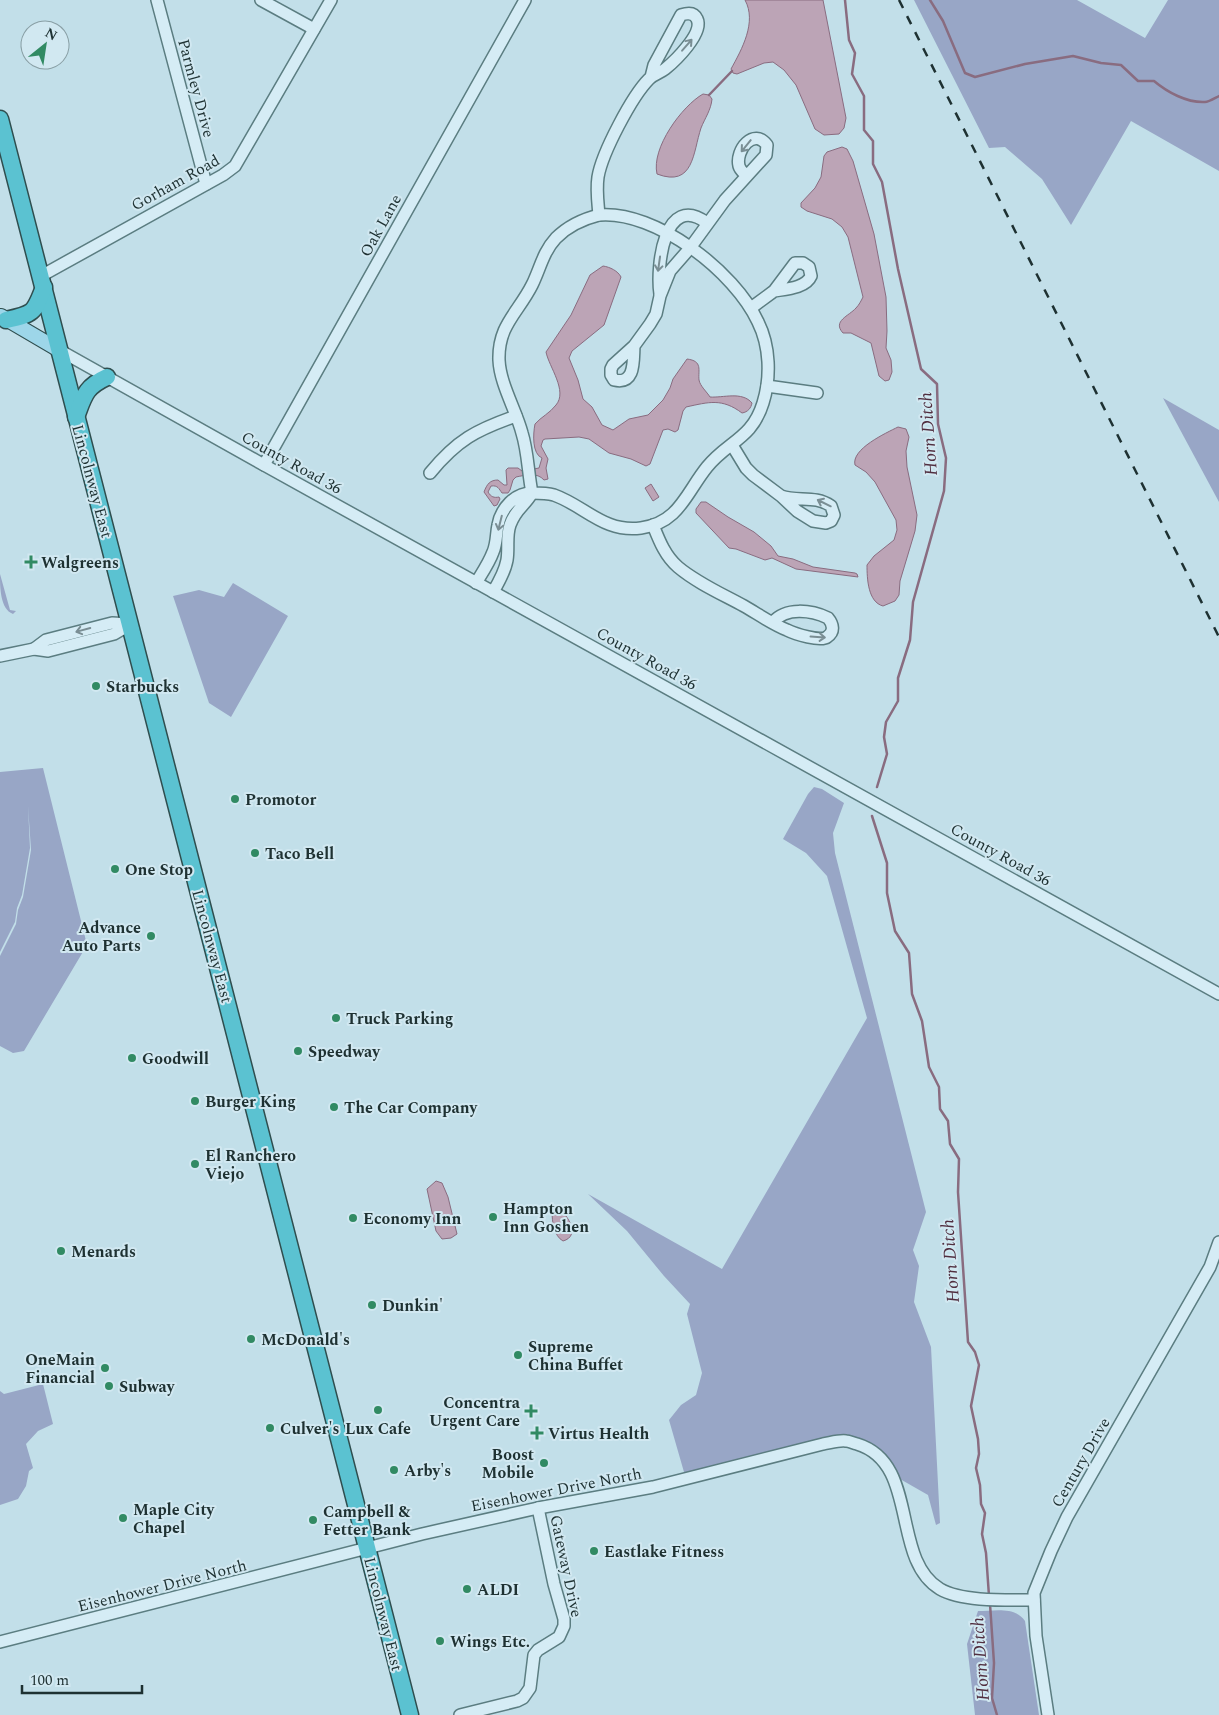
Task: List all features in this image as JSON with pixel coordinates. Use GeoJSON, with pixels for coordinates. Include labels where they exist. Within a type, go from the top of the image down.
{"type":"FeatureCollection","features":[{"type":"Feature","properties":{"kind":"highway","name":"Lincolnway East"},"geometry":{"type":"LineString","coordinates":[[1,125],[410,1715]]}},
{"type":"Feature","properties":{"kind":"highway"},"geometry":{"type":"LineString","coordinates":[[3,318],[28,315],[33,311],[38,304],[42,282]]}},
{"type":"Feature","properties":{"kind":"highway"},"geometry":{"type":"LineString","coordinates":[[76,417],[84,395],[89,388],[94,383],[107,377]]}},
{"type":"Feature","properties":{"kind":"main road"},"geometry":{"type":"LineString","coordinates":[[3,318],[59,350]]}},
{"type":"Feature","properties":{"kind":"street","name":"Parmley Drive"},"geometry":{"type":"LineString","coordinates":[[158,0],[206,184]]}},
{"type":"Feature","properties":{"kind":"street"},"geometry":{"type":"LineString","coordinates":[[261,0],[314,29]]}},
{"type":"Feature","properties":{"kind":"street","name":"Gorham Road"},"geometry":{"type":"LineString","coordinates":[[42,282],[230,171],[239,162],[331,0]]}},
{"type":"Feature","properties":{"kind":"street","name":"Oak Lane"},"geometry":{"type":"LineString","coordinates":[[264,465],[525,0]]}},
{"type":"Feature","properties":{"kind":"street"},"geometry":{"type":"LineString","coordinates":[[599,216],[597,185],[602,160],[632,101],[651,77],[665,69],[696,35],[698,20],[690,13],[681,15],[654,65],[651,77]]}},
{"type":"Feature","properties":{"kind":"street"},"geometry":{"type":"LineString","coordinates":[[634,346],[656,314],[660,296],[670,271],[746,175]]}},
{"type":"Feature","properties":{"kind":"street"},"geometry":{"type":"LineString","coordinates":[[476,582],[494,551],[498,524],[504,509],[519,495],[532,493],[556,496],[597,520],[613,526],[631,529],[653,525],[678,510],[706,468],[713,460],[747,433],[756,420],[764,402],[767,386],[768,354],[760,327],[751,308],[724,276],[690,248],[640,220],[627,216],[599,216],[571,226],[556,239],[544,255],[529,291],[505,328],[500,344],[499,363],[526,450],[532,493],[528,500],[518,509],[510,527],[507,537],[507,561],[502,576],[493,592]]}},
{"type":"Feature","properties":{"kind":"street"},"geometry":{"type":"LineString","coordinates":[[660,296],[658,277],[666,233],[683,216],[697,217],[707,223]]}},
{"type":"Feature","properties":{"kind":"street"},"geometry":{"type":"LineString","coordinates":[[751,308],[774,291]]}},
{"type":"Feature","properties":{"kind":"street","name":"County Road 36"},"geometry":{"type":"LineString","coordinates":[[59,350],[1219,994]]}},
{"type":"Feature","properties":{"kind":"street"},"geometry":{"type":"LineString","coordinates":[[767,386],[817,393]]}},
{"type":"Feature","properties":{"kind":"street"},"geometry":{"type":"LineString","coordinates":[[430,473],[446,454],[462,440],[489,426],[516,416]]}},
{"type":"Feature","properties":{"kind":"street"},"geometry":{"type":"LineString","coordinates":[[732,445],[746,468],[781,496]]}},
{"type":"Feature","properties":{"kind":"street"},"geometry":{"type":"LineString","coordinates":[[653,525],[663,548],[678,566],[695,578],[773,622]]}},
{"type":"Feature","properties":{"kind":"street"},"geometry":{"type":"LineString","coordinates":[[0,656],[34,649],[48,651],[114,634],[130,624]]}},
{"type":"Feature","properties":{"kind":"street","name":"Century Drive"},"geometry":{"type":"LineString","coordinates":[[1048,1715],[1036,1636],[1034,1593],[1040,1576],[1067,1517],[1210,1267],[1219,1242]]}},
{"type":"Feature","properties":{"kind":"street","name":"Eisenhower Drive North"},"geometry":{"type":"LineString","coordinates":[[0,1642],[433,1531],[538,1508],[653,1487],[823,1444],[846,1441],[867,1447],[882,1457],[893,1475],[915,1557],[923,1574],[938,1588],[969,1598],[1034,1600]]}},
{"type":"Feature","properties":{"kind":"street","name":"Gateway Drive"},"geometry":{"type":"LineString","coordinates":[[460,1715],[523,1698],[530,1688],[534,1656],[538,1650],[560,1637],[562,1632],[564,1619],[554,1584],[538,1508]]}},
{"type":"Feature","properties":{"kind":"shaded area"},"geometry":{"type":"Polygon","coordinates":[[[745,0],[823,0],[846,118],[844,128],[839,134],[824,135],[815,129],[796,85],[784,70],[773,62],[764,63],[737,74],[733,73],[731,69],[740,53],[749,26],[748,8],[745,0]]]}},
{"type":"Feature","properties":{"kind":"shaded area"},"geometry":{"type":"Polygon","coordinates":[[[914,0],[1077,0],[1145,38],[1168,0],[1219,0],[1219,171],[1131,121],[1071,225],[1042,179],[1005,147],[989,148],[914,0]]]}},
{"type":"Feature","properties":{"kind":"shaded area"},"geometry":{"type":"Polygon","coordinates":[[[703,94],[709,95],[712,99],[690,165],[685,172],[678,176],[669,177],[657,174],[656,164],[663,140],[686,108],[703,94]]]}},
{"type":"Feature","properties":{"kind":"shaded area"},"geometry":{"type":"Polygon","coordinates":[[[842,147],[847,149],[853,161],[874,234],[886,297],[886,348],[891,360],[892,372],[889,380],[885,381],[879,376],[871,343],[851,333],[843,333],[840,329],[840,322],[857,307],[863,297],[848,237],[842,227],[832,219],[807,211],[801,207],[801,203],[815,188],[821,177],[824,156],[827,152],[842,147]]]}},
{"type":"Feature","properties":{"kind":"shaded area"},"geometry":{"type":"Polygon","coordinates":[[[603,266],[614,270],[621,277],[604,325],[572,351],[569,358],[583,399],[592,407],[602,425],[613,430],[629,419],[648,415],[663,400],[673,379],[687,359],[698,364],[699,380],[710,397],[743,397],[752,403],[751,407],[748,411],[742,413],[728,405],[715,402],[686,407],[683,411],[678,430],[675,432],[668,429],[663,430],[650,464],[646,466],[631,459],[609,453],[589,439],[579,437],[545,439],[541,446],[548,459],[546,468],[548,479],[544,480],[541,477],[531,475],[516,477],[508,493],[502,493],[497,487],[491,486],[489,494],[500,499],[497,505],[494,506],[484,492],[489,483],[498,480],[507,485],[506,470],[508,468],[518,468],[522,471],[539,468],[542,458],[535,448],[535,424],[556,405],[560,393],[557,379],[546,352],[571,315],[590,275],[603,266]]]}},
{"type":"Feature","properties":{"kind":"shaded area"},"geometry":{"type":"Polygon","coordinates":[[[1163,398],[1219,430],[1219,502],[1163,398]]]}},
{"type":"Feature","properties":{"kind":"shaded area"},"geometry":{"type":"Polygon","coordinates":[[[898,427],[906,429],[909,437],[906,451],[907,467],[917,515],[915,531],[900,581],[899,595],[895,601],[883,606],[878,604],[871,595],[867,565],[874,556],[894,540],[897,530],[896,520],[875,482],[866,472],[855,465],[855,459],[858,453],[870,442],[898,427]]]}},
{"type":"Feature","properties":{"kind":"shaded area"},"geometry":{"type":"Polygon","coordinates":[[[651,484],[659,497],[653,501],[645,488],[651,484]]]}},
{"type":"Feature","properties":{"kind":"shaded area"},"geometry":{"type":"Polygon","coordinates":[[[701,502],[706,502],[754,532],[771,546],[778,556],[793,559],[813,567],[855,573],[858,577],[796,569],[772,558],[765,560],[729,548],[696,513],[696,509],[701,502]]]}},
{"type":"Feature","properties":{"kind":"shaded area"},"geometry":{"type":"Polygon","coordinates":[[[0,574],[10,610],[16,611],[13,614],[3,603],[0,574]]]}},
{"type":"Feature","properties":{"kind":"shaded area"},"geometry":{"type":"Polygon","coordinates":[[[233,583],[288,616],[231,717],[209,703],[173,596],[199,590],[224,597],[233,583]]]}},
{"type":"Feature","properties":{"kind":"shaded area"},"geometry":{"type":"Polygon","coordinates":[[[43,768],[87,945],[24,1051],[13,1053],[0,1046],[0,956],[16,924],[18,910],[23,897],[31,850],[28,806],[30,848],[22,895],[17,908],[15,922],[0,952],[0,772],[43,768]]]}},
{"type":"Feature","properties":{"kind":"shaded area"},"geometry":{"type":"Polygon","coordinates":[[[814,787],[822,789],[844,803],[833,833],[835,853],[926,1212],[913,1250],[919,1266],[914,1302],[931,1347],[940,1523],[936,1525],[928,1495],[893,1475],[881,1457],[846,1441],[686,1479],[669,1420],[681,1405],[696,1395],[702,1373],[687,1314],[690,1304],[627,1231],[588,1194],[722,1269],[867,1018],[827,876],[806,853],[783,839],[808,794],[814,787]]]}},
{"type":"Feature","properties":{"kind":"shaded area"},"geometry":{"type":"Polygon","coordinates":[[[436,1181],[442,1183],[448,1197],[457,1234],[451,1238],[442,1239],[436,1231],[427,1189],[436,1181]]]}},
{"type":"Feature","properties":{"kind":"shaded area"},"geometry":{"type":"Polygon","coordinates":[[[558,1208],[566,1215],[572,1230],[571,1235],[563,1241],[557,1236],[553,1224],[552,1211],[558,1208]]]}},
{"type":"Feature","properties":{"kind":"shaded area"},"geometry":{"type":"Polygon","coordinates":[[[43,1384],[53,1424],[38,1431],[26,1444],[33,1468],[29,1471],[26,1486],[18,1499],[0,1505],[0,1391],[4,1394],[43,1384]]]}},
{"type":"Feature","properties":{"kind":"shaded area"},"geometry":{"type":"Polygon","coordinates":[[[978,1611],[1010,1611],[1021,1616],[1025,1621],[1039,1715],[975,1715],[967,1644],[978,1611]]]}},
{"type":"Feature","properties":{"kind":"waterway","name":"Horn Ditch"},"geometry":{"type":"LineString","coordinates":[[845,0],[849,40],[855,53],[852,74],[864,96],[864,130],[873,141],[873,164],[882,182],[898,269],[921,369],[937,384],[938,424],[946,458],[944,491],[913,602],[910,640],[898,678],[898,701],[886,722],[884,737],[887,754],[877,787]]}},
{"type":"Feature","properties":{"kind":"waterway"},"geometry":{"type":"LineString","coordinates":[[930,0],[943,21],[965,73],[975,77],[1025,64],[1073,56],[1101,63],[1121,65],[1138,81],[1154,81],[1171,93],[1191,101],[1207,102],[1219,96]]}},
{"type":"Feature","properties":{"kind":"waterway"},"geometry":{"type":"LineString","coordinates":[[709,95],[732,71]]}},
{"type":"Feature","properties":{"kind":"waterway","name":"Horn Ditch"},"geometry":{"type":"LineString","coordinates":[[872,816],[887,863],[887,893],[895,931],[909,953],[912,994],[922,1021],[929,1067],[939,1087],[940,1109],[948,1121],[950,1144],[959,1159],[958,1192],[968,1342],[975,1352],[979,1365],[971,1406],[978,1439],[979,1454],[976,1468],[980,1485],[981,1504],[985,1513],[982,1534],[986,1553],[989,1596]]}},
{"type":"Feature","properties":{"kind":"waterway","name":"Horn Ditch"},"geometry":{"type":"LineString","coordinates":[[990,1604],[994,1663],[992,1698],[997,1715]]}},
{"type":"Feature","properties":{"kind":"railway"},"geometry":{"type":"LineString","coordinates":[[899,0],[1219,637]]}},
{"type":"Feature","properties":{"kind":"place","name":"Walgreens"},"geometry":{"type":"Point","coordinates":[31,562]}},
{"type":"Feature","properties":{"kind":"place","name":"Starbucks"},"geometry":{"type":"Point","coordinates":[96,686]}},
{"type":"Feature","properties":{"kind":"place","name":"Promotor"},"geometry":{"type":"Point","coordinates":[235,799]}},
{"type":"Feature","properties":{"kind":"place","name":"Taco Bell"},"geometry":{"type":"Point","coordinates":[255,853]}},
{"type":"Feature","properties":{"kind":"place","name":"One Stop"},"geometry":{"type":"Point","coordinates":[115,869]}},
{"type":"Feature","properties":{"kind":"place","name":"Advance Auto Parts"},"geometry":{"type":"Point","coordinates":[151,936]}},
{"type":"Feature","properties":{"kind":"place","name":"Truck Parking"},"geometry":{"type":"Point","coordinates":[336,1018]}},
{"type":"Feature","properties":{"kind":"place","name":"Speedway"},"geometry":{"type":"Point","coordinates":[298,1051]}},
{"type":"Feature","properties":{"kind":"place","name":"Goodwill"},"geometry":{"type":"Point","coordinates":[132,1058]}},
{"type":"Feature","properties":{"kind":"place","name":"Burger King"},"geometry":{"type":"Point","coordinates":[195,1101]}},
{"type":"Feature","properties":{"kind":"place","name":"The Car Company"},"geometry":{"type":"Point","coordinates":[334,1107]}},
{"type":"Feature","properties":{"kind":"place","name":"El Ranchero Viejo"},"geometry":{"type":"Point","coordinates":[195,1164]}},
{"type":"Feature","properties":{"kind":"place","name":"Hampton Inn Goshen"},"geometry":{"type":"Point","coordinates":[493,1217]}},
{"type":"Feature","properties":{"kind":"place","name":"Economy Inn"},"geometry":{"type":"Point","coordinates":[353,1218]}},
{"type":"Feature","properties":{"kind":"place","name":"Menards"},"geometry":{"type":"Point","coordinates":[61,1251]}},
{"type":"Feature","properties":{"kind":"place","name":"Dunkin'"},"geometry":{"type":"Point","coordinates":[372,1305]}},
{"type":"Feature","properties":{"kind":"place","name":"McDonald's"},"geometry":{"type":"Point","coordinates":[251,1339]}},
{"type":"Feature","properties":{"kind":"place","name":"Supreme China Buffet"},"geometry":{"type":"Point","coordinates":[518,1355]}},
{"type":"Feature","properties":{"kind":"place","name":"OneMain Financial"},"geometry":{"type":"Point","coordinates":[105,1368]}},
{"type":"Feature","properties":{"kind":"place","name":"Subway"},"geometry":{"type":"Point","coordinates":[109,1386]}},
{"type":"Feature","properties":{"kind":"place","name":"Lux Cafe"},"geometry":{"type":"Point","coordinates":[378,1410]}},
{"type":"Feature","properties":{"kind":"place","name":"Concentra Urgent Care"},"geometry":{"type":"Point","coordinates":[531,1411]}},
{"type":"Feature","properties":{"kind":"place","name":"Culver's"},"geometry":{"type":"Point","coordinates":[270,1428]}},
{"type":"Feature","properties":{"kind":"place","name":"Virtus Health"},"geometry":{"type":"Point","coordinates":[537,1433]}},
{"type":"Feature","properties":{"kind":"place","name":"Boost Mobile"},"geometry":{"type":"Point","coordinates":[544,1463]}},
{"type":"Feature","properties":{"kind":"place","name":"Arby's"},"geometry":{"type":"Point","coordinates":[394,1470]}},
{"type":"Feature","properties":{"kind":"place","name":"Maple City Chapel"},"geometry":{"type":"Point","coordinates":[123,1518]}},
{"type":"Feature","properties":{"kind":"place","name":"Campbell & Fetter Bank"},"geometry":{"type":"Point","coordinates":[313,1520]}},
{"type":"Feature","properties":{"kind":"place","name":"Eastlake Fitness"},"geometry":{"type":"Point","coordinates":[594,1551]}},
{"type":"Feature","properties":{"kind":"place","name":"ALDI"},"geometry":{"type":"Point","coordinates":[467,1589]}},
{"type":"Feature","properties":{"kind":"place","name":"Wings Etc."},"geometry":{"type":"Point","coordinates":[440,1641]}}]}
